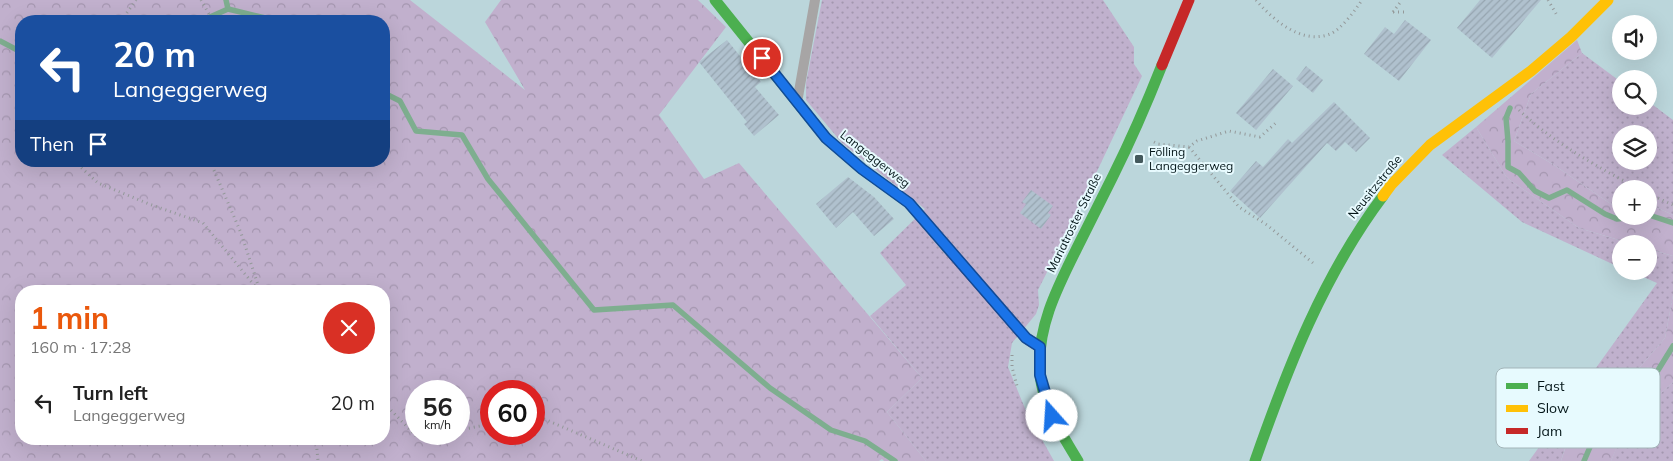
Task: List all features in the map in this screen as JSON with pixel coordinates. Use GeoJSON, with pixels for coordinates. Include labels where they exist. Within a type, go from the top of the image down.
{"type":"FeatureCollection","features":[{"type":"Feature","properties":{"kind":"street","name":"Langeggerweg"},"geometry":{"type":"LineString","coordinates":[[715,0],[826,138],[862,169],[909,203],[1026,338],[1040,347]]}},
{"type":"Feature","properties":{"kind":"street","name":"Mariatroster Straße"},"geometry":{"type":"LineString","coordinates":[[1078,461],[1052,416],[1044,394],[1040,375],[1040,347],[1044,328],[1058,288],[1134,131],[1189,0]]}},
{"type":"Feature","properties":{"kind":"street","name":"Neusitzstraße"},"geometry":{"type":"LineString","coordinates":[[1255,461],[1296,348],[1331,277],[1364,220],[1402,173],[1422,152],[1536,68],[1571,38],[1608,0]]}},
{"type":"Feature","properties":{"kind":"lane"},"geometry":{"type":"LineString","coordinates":[[797,101],[815,0]]}},
{"type":"Feature","properties":{"kind":"path"},"geometry":{"type":"LineString","coordinates":[[125,15],[136,0]]}},
{"type":"Feature","properties":{"kind":"path"},"geometry":{"type":"LineString","coordinates":[[201,0],[210,15]]}},
{"type":"Feature","properties":{"kind":"path"},"geometry":{"type":"LineString","coordinates":[[1256,0],[1287,28],[1310,37],[1331,34],[1343,24],[1362,0]]}},
{"type":"Feature","properties":{"kind":"path"},"geometry":{"type":"LineString","coordinates":[[1402,0],[1393,12],[1404,12]]}},
{"type":"Feature","properties":{"kind":"path"},"geometry":{"type":"LineString","coordinates":[[1502,94],[1551,138],[1622,180]]}},
{"type":"Feature","properties":{"kind":"path"},"geometry":{"type":"LineString","coordinates":[[1134,131],[1158,144],[1189,147],[1197,141],[1229,131],[1260,137],[1277,122]]}},
{"type":"Feature","properties":{"kind":"path"},"geometry":{"type":"LineString","coordinates":[[1189,147],[1239,207],[1267,225],[1331,277]]}},
{"type":"Feature","properties":{"kind":"path"},"geometry":{"type":"LineString","coordinates":[[80,167],[98,184],[203,223],[254,285]]}},
{"type":"Feature","properties":{"kind":"path"},"geometry":{"type":"LineString","coordinates":[[213,167],[241,233],[257,285]]}},
{"type":"Feature","properties":{"kind":"path"},"geometry":{"type":"LineString","coordinates":[[1657,198],[1673,205]]}},
{"type":"Feature","properties":{"kind":"path"},"geometry":{"type":"LineString","coordinates":[[390,409],[405,425]]}},
{"type":"Feature","properties":{"kind":"path"},"geometry":{"type":"LineString","coordinates":[[545,418],[642,461]]}},
{"type":"Feature","properties":{"kind":"path"},"geometry":{"type":"LineString","coordinates":[[317,445],[318,461]]}},
{"type":"Feature","properties":{"kind":"shaded area"},"geometry":{"type":"Polygon","coordinates":[[[822,0],[1103,0],[1134,47],[1134,64],[1142,76],[1083,201],[1038,290],[1039,305],[1036,314],[1012,343],[1008,367],[1026,411],[1054,461],[926,461],[887,412],[922,378],[870,316],[906,285],[880,253],[925,209],[842,143],[806,100],[806,83],[822,0]]]}},
{"type":"Feature","properties":{"kind":"shaded area"},"geometry":{"type":"Polygon","coordinates":[[[1582,53],[1612,75],[1612,115],[1657,115],[1657,108],[1673,120],[1673,215],[1657,208],[1657,180],[1612,180],[1612,205],[1554,165],[1514,141],[1531,94],[1582,53]]]}},
{"type":"Feature","properties":{"kind":"shaded area"},"geometry":{"type":"Polygon","coordinates":[[[1476,127],[1507,178],[1579,228],[1612,238],[1612,264],[1522,222],[1442,155],[1476,127]]]}},
{"type":"Feature","properties":{"kind":"shaded area"},"geometry":{"type":"Polygon","coordinates":[[[1657,251],[1673,256],[1673,295],[1665,338],[1639,368],[1596,368],[1657,283],[1650,280],[1657,280],[1657,251]]]}},
{"type":"Feature","properties":{"kind":"shaded area"},"geometry":{"type":"Polygon","coordinates":[[[1673,382],[1673,461],[1611,461],[1616,448],[1660,448],[1660,394],[1673,382]]]}},
{"type":"Feature","properties":{"kind":"shaded area"},"geometry":{"type":"Polygon","coordinates":[[[1538,448],[1565,448],[1561,461],[1529,461],[1538,448]]]}},
{"type":"Feature","properties":{"kind":"green space"},"geometry":{"type":"Polygon","coordinates":[[[0,0],[410,0],[525,90],[485,22],[501,0],[698,0],[726,27],[659,115],[704,179],[739,163],[922,378],[887,412],[926,461],[884,461],[882,459],[879,461],[0,461],[0,0]]]}},
{"type":"Feature","properties":{"kind":"green space"},"geometry":{"type":"Polygon","coordinates":[[[1577,40],[1582,53],[1531,94],[1514,141],[1554,165],[1612,205],[1612,225],[1657,225],[1657,208],[1673,215],[1673,256],[1657,251],[1657,235],[1612,235],[1612,238],[1579,228],[1507,178],[1476,127],[1577,40]]]}},
{"type":"Feature","properties":{"kind":"green space"},"geometry":{"type":"Polygon","coordinates":[[[1673,295],[1673,382],[1660,394],[1660,368],[1639,368],[1665,338],[1673,295]]]}},
{"type":"Feature","properties":{"kind":"green space"},"geometry":{"type":"Polygon","coordinates":[[[1565,448],[1617,448],[1611,461],[1561,461],[1565,448]]]}},
{"type":"Feature","properties":{"kind":"building"},"geometry":{"type":"Polygon","coordinates":[[[1480,0],[1541,0],[1492,58],[1457,28],[1480,0]]]}},
{"type":"Feature","properties":{"kind":"building"},"geometry":{"type":"Polygon","coordinates":[[[1405,20],[1431,40],[1399,81],[1364,54],[1385,27],[1394,34],[1405,20]]]}},
{"type":"Feature","properties":{"kind":"building"},"geometry":{"type":"Polygon","coordinates":[[[727,40],[761,82],[755,87],[779,115],[754,136],[744,124],[747,122],[699,62],[727,40]]]}},
{"type":"Feature","properties":{"kind":"building"},"geometry":{"type":"Polygon","coordinates":[[[1306,66],[1323,80],[1313,93],[1296,79],[1306,66]]]}},
{"type":"Feature","properties":{"kind":"building"},"geometry":{"type":"Polygon","coordinates":[[[1273,69],[1293,86],[1256,130],[1236,113],[1273,69]]]}},
{"type":"Feature","properties":{"kind":"building"},"geometry":{"type":"Polygon","coordinates":[[[1334,102],[1370,138],[1356,152],[1345,142],[1336,151],[1327,143],[1260,218],[1230,191],[1256,161],[1263,167],[1288,139],[1292,143],[1334,102]]]}},
{"type":"Feature","properties":{"kind":"building"},"geometry":{"type":"Polygon","coordinates":[[[848,177],[874,197],[894,219],[874,236],[853,212],[836,228],[816,204],[848,177]]]}},
{"type":"Feature","properties":{"kind":"building"},"geometry":{"type":"Polygon","coordinates":[[[1031,190],[1053,206],[1048,213],[1051,215],[1041,229],[1020,213],[1026,204],[1022,202],[1031,190]]]}},
{"type":"Feature","properties":{"kind":"waterway"},"geometry":{"type":"LineString","coordinates":[[226,0],[228,9]]}},
{"type":"Feature","properties":{"kind":"waterway"},"geometry":{"type":"LineString","coordinates":[[214,15],[228,9],[253,15]]}},
{"type":"Feature","properties":{"kind":"waterway"},"geometry":{"type":"LineString","coordinates":[[0,41],[15,49]]}},
{"type":"Feature","properties":{"kind":"waterway"},"geometry":{"type":"LineString","coordinates":[[390,96],[400,101],[416,131],[462,135],[488,179],[594,310],[673,305],[770,388],[831,430],[865,441],[895,461]]}},
{"type":"Feature","properties":{"kind":"waterway"},"geometry":{"type":"LineString","coordinates":[[1510,108],[1506,118],[1508,167],[1519,173],[1535,191],[1549,198],[1567,190],[1612,217]]}},
{"type":"Feature","properties":{"kind":"waterway"},"geometry":{"type":"LineString","coordinates":[[1657,218],[1673,223]]}},
{"type":"Feature","properties":{"kind":"waterway"},"geometry":{"type":"LineString","coordinates":[[1659,368],[1673,346]]}},
{"type":"Feature","properties":{"kind":"waterway"},"geometry":{"type":"LineString","coordinates":[[1584,461],[1590,448]]}},
{"type":"Feature","properties":{"kind":"traffic: fast"},"geometry":{"type":"LineString","coordinates":[[715,0],[826,138],[862,169],[909,203],[951,252]]}},
{"type":"Feature","properties":{"kind":"traffic: fast"},"geometry":{"type":"LineString","coordinates":[[1078,461],[1054,420],[1045,398],[1040,374],[1041,341],[1050,309],[1062,278],[1126,149],[1162,65]]}},
{"type":"Feature","properties":{"kind":"traffic: fast"},"geometry":{"type":"LineString","coordinates":[[1255,461],[1280,391],[1309,323],[1342,258],[1383,196]]}},
{"type":"Feature","properties":{"kind":"traffic: slow"},"geometry":{"type":"LineString","coordinates":[[1383,196],[1391,185],[1430,145],[1531,71],[1571,37],[1608,0]]}},
{"type":"Feature","properties":{"kind":"traffic: jam"},"geometry":{"type":"LineString","coordinates":[[1162,65],[1189,0]]}},
{"type":"Feature","properties":{"kind":"traffic: jam"},"geometry":{"type":"LineString","coordinates":[[951,252],[1026,338],[1040,347]]}},
{"type":"Feature","properties":{"kind":"place","name":"Fölling Langeggerweg"},"geometry":{"type":"Point","coordinates":[1139,159]}},
{"type":"Feature","properties":{"kind":"route"},"geometry":{"type":"LineString","coordinates":[[762,58],[826,138],[862,169],[909,203],[1026,338],[1040,347],[1040,375],[1052,416]]}}]}
